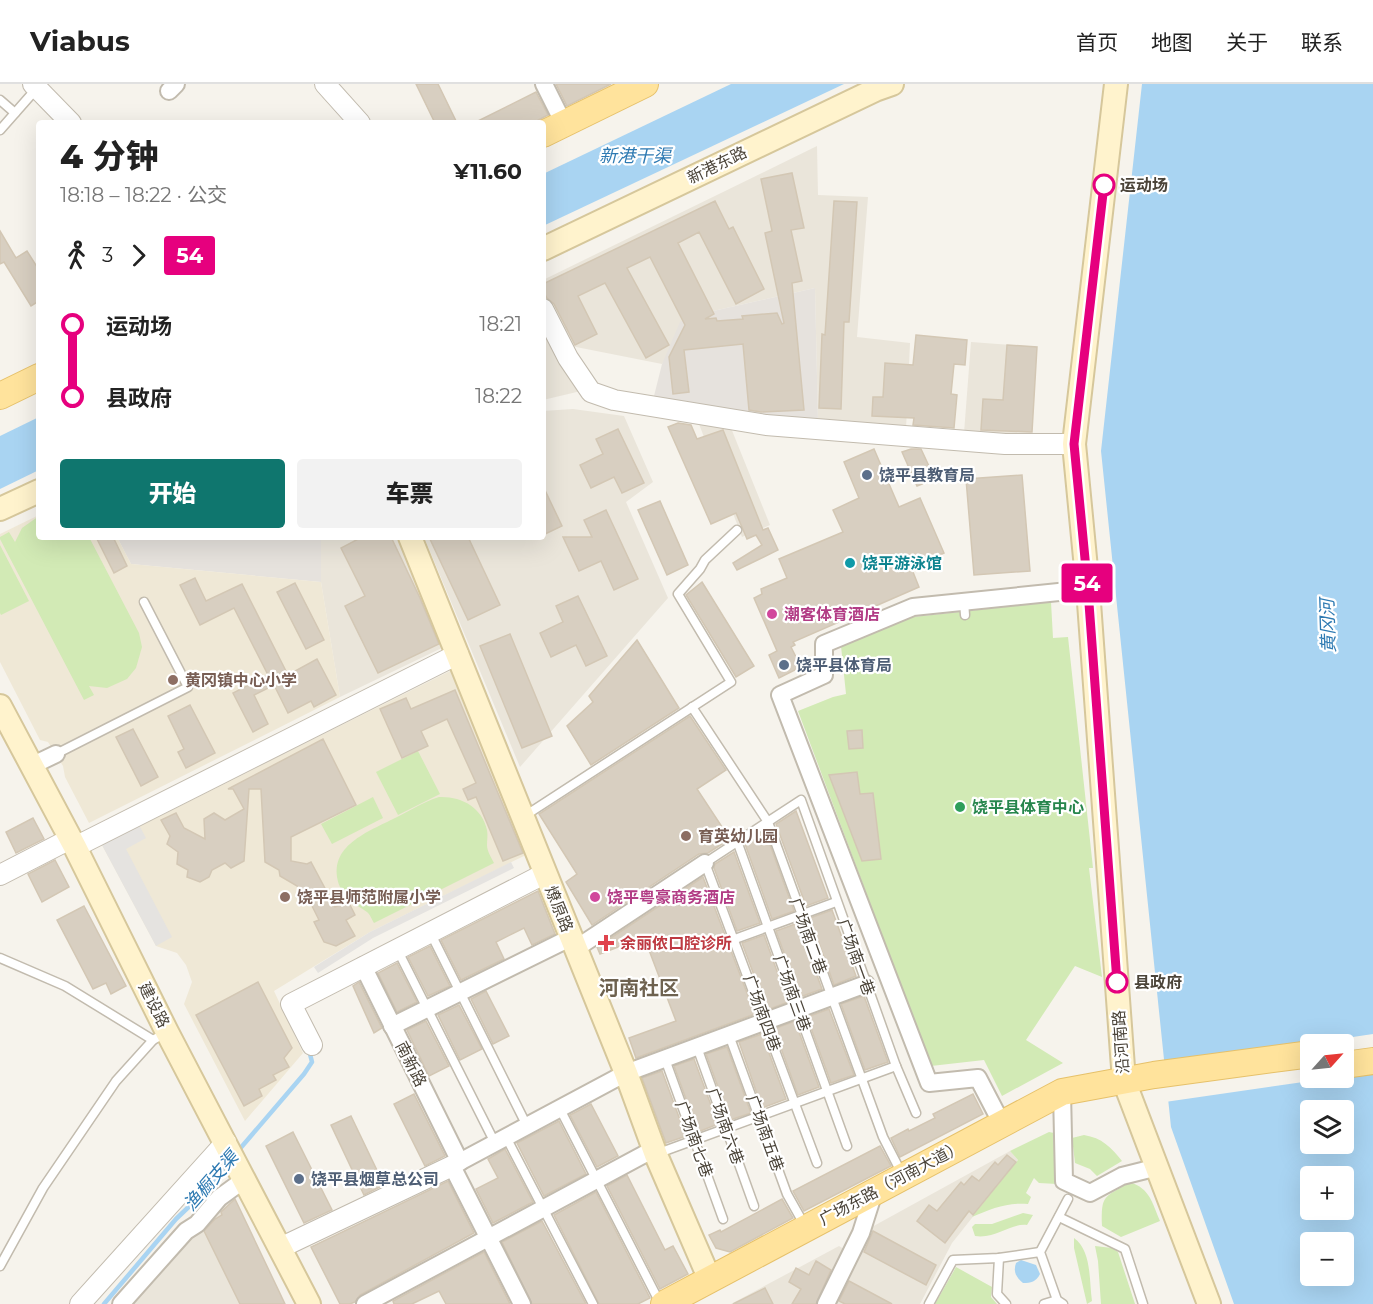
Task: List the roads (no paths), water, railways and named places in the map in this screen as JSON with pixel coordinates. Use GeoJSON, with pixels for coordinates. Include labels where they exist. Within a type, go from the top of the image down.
{"type":"FeatureCollection","features":[{"type":"Feature","properties":{"kind":"main road"},"geometry":{"type":"LineString","coordinates":[[553,129],[645,84]]}},
{"type":"Feature","properties":{"kind":"main road","name":"新港东路"},"geometry":{"type":"LineString","coordinates":[[546,248],[875,90],[892,84]]}},
{"type":"Feature","properties":{"kind":"main road","name":"沿河南路"},"geometry":{"type":"LineString","coordinates":[[1116,84],[1074,444],[1088,590],[1124,1081],[1209,1304]]}},
{"type":"Feature","properties":{"kind":"main road"},"geometry":{"type":"LineString","coordinates":[[0,396],[36,378]]}},
{"type":"Feature","properties":{"kind":"main road"},"geometry":{"type":"LineString","coordinates":[[0,509],[36,491]]}},
{"type":"Feature","properties":{"kind":"main road","name":"燎原路"},"geometry":{"type":"LineString","coordinates":[[411,540],[626,1073],[655,1152],[710,1280]]}},
{"type":"Feature","properties":{"kind":"main road","name":"建设路"},"geometry":{"type":"LineString","coordinates":[[0,706],[73,843],[160,1036],[226,1142],[309,1304]]}},
{"type":"Feature","properties":{"kind":"main road"},"geometry":{"type":"LineString","coordinates":[[1354,1049],[1373,1046]]}},
{"type":"Feature","properties":{"kind":"main road","name":"广场东路（河南大道）"},"geometry":{"type":"LineString","coordinates":[[662,1304],[1062,1092],[1300,1056]]}},
{"type":"Feature","properties":{"kind":"main road"},"geometry":{"type":"LineString","coordinates":[[1354,1064],[1373,1061]]}},
{"type":"Feature","properties":{"kind":"main road"},"geometry":{"type":"LineString","coordinates":[[1124,1081],[1157,1092],[1300,1072]]}},
{"type":"Feature","properties":{"kind":"street"},"geometry":{"type":"LineString","coordinates":[[325,84],[357,120]]}},
{"type":"Feature","properties":{"kind":"street"},"geometry":{"type":"LineString","coordinates":[[544,84],[553,129]]}},
{"type":"Feature","properties":{"kind":"street"},"geometry":{"type":"LineString","coordinates":[[35,86],[68,120]]}},
{"type":"Feature","properties":{"kind":"street"},"geometry":{"type":"LineString","coordinates":[[546,315],[568,358],[591,392],[614,400],[766,425],[1005,444],[1074,444]]}},
{"type":"Feature","properties":{"kind":"street"},"geometry":{"type":"LineString","coordinates":[[1002,1124],[978,1078],[929,1083],[780,695],[824,675],[824,644],[913,607],[964,608],[1088,590]]}},
{"type":"Feature","properties":{"kind":"street"},"geometry":{"type":"LineString","coordinates":[[0,875],[73,843],[458,654]]}},
{"type":"Feature","properties":{"kind":"street"},"geometry":{"type":"LineString","coordinates":[[31,766],[56,754]]}},
{"type":"Feature","properties":{"kind":"street"},"geometry":{"type":"LineString","coordinates":[[392,1026],[573,943],[705,863]]}},
{"type":"Feature","properties":{"kind":"street"},"geometry":{"type":"LineString","coordinates":[[312,1045],[291,1004],[544,874]]}},
{"type":"Feature","properties":{"kind":"street","name":"南新路"},"geometry":{"type":"LineString","coordinates":[[363,966],[456,1164],[488,1238],[522,1304]]}},
{"type":"Feature","properties":{"kind":"street"},"geometry":{"type":"LineString","coordinates":[[280,1248],[456,1164],[626,1073],[866,984]]}},
{"type":"Feature","properties":{"kind":"street"},"geometry":{"type":"LineString","coordinates":[[1062,1092],[1064,1181],[1071,1193],[1089,1193],[1122,1176],[1158,1167]]}},
{"type":"Feature","properties":{"kind":"street"},"geometry":{"type":"LineString","coordinates":[[80,1304],[226,1142]]}},
{"type":"Feature","properties":{"kind":"street"},"geometry":{"type":"LineString","coordinates":[[365,1304],[597,1179],[655,1152]]}},
{"type":"Feature","properties":{"kind":"street"},"geometry":{"type":"LineString","coordinates":[[122,1304],[186,1231],[197,1224],[224,1193],[245,1179]]}},
{"type":"Feature","properties":{"kind":"street"},"geometry":{"type":"LineString","coordinates":[[826,1304],[861,1233],[874,1192]]}},
{"type":"Feature","properties":{"kind":"lane"},"geometry":{"type":"LineString","coordinates":[[0,130],[35,86]]}},
{"type":"Feature","properties":{"kind":"lane"},"geometry":{"type":"LineString","coordinates":[[0,100],[15,113]]}},
{"type":"Feature","properties":{"kind":"lane"},"geometry":{"type":"LineString","coordinates":[[522,817],[731,682],[678,594],[705,560],[737,531]]}},
{"type":"Feature","properties":{"kind":"lane"},"geometry":{"type":"LineString","coordinates":[[56,754],[188,687],[144,602]]}},
{"type":"Feature","properties":{"kind":"lane","name":"广场南二巷"},"geometry":{"type":"LineString","coordinates":[[692,707],[768,822],[800,915],[883,1137],[903,1177]]}},
{"type":"Feature","properties":{"kind":"lane","name":"广场南一巷"},"geometry":{"type":"LineString","coordinates":[[768,822],[801,800],[896,1066],[916,1113]]}},
{"type":"Feature","properties":{"kind":"lane"},"geometry":{"type":"LineString","coordinates":[[705,863],[768,822]]}},
{"type":"Feature","properties":{"kind":"lane","name":"广场南三巷"},"geometry":{"type":"LineString","coordinates":[[737,841],[847,1146]]}},
{"type":"Feature","properties":{"kind":"lane","name":"广场南四巷"},"geometry":{"type":"LineString","coordinates":[[705,863],[817,1163]]}},
{"type":"Feature","properties":{"kind":"lane"},"geometry":{"type":"LineString","coordinates":[[735,939],[836,902]]}},
{"type":"Feature","properties":{"kind":"lane"},"geometry":{"type":"LineString","coordinates":[[429,932],[528,1126]]}},
{"type":"Feature","properties":{"kind":"lane"},"geometry":{"type":"LineString","coordinates":[[397,948],[427,1009],[501,1140],[543,1208],[593,1304]]}},
{"type":"Feature","properties":{"kind":"lane"},"geometry":{"type":"LineString","coordinates":[[0,958],[64,986],[160,1036],[116,1081],[43,1188],[0,1266]]}},
{"type":"Feature","properties":{"kind":"lane","name":"广场南五巷"},"geometry":{"type":"LineString","coordinates":[[729,1035],[787,1194],[806,1228]]}},
{"type":"Feature","properties":{"kind":"lane","name":"广场南六巷"},"geometry":{"type":"LineString","coordinates":[[697,1047],[754,1206]]}},
{"type":"Feature","properties":{"kind":"lane","name":"广场南七巷"},"geometry":{"type":"LineString","coordinates":[[664,1059],[723,1219]]}},
{"type":"Feature","properties":{"kind":"lane"},"geometry":{"type":"LineString","coordinates":[[655,1152],[694,1141],[896,1066]]}},
{"type":"Feature","properties":{"kind":"lane"},"geometry":{"type":"LineString","coordinates":[[560,1109],[662,1304]]}},
{"type":"Feature","properties":{"kind":"lane"},"geometry":{"type":"LineString","coordinates":[[1040,1252],[1071,1193]]}},
{"type":"Feature","properties":{"kind":"lane"},"geometry":{"type":"LineString","coordinates":[[1059,1217],[1125,1249],[1143,1304]]}},
{"type":"Feature","properties":{"kind":"lane"},"geometry":{"type":"LineString","coordinates":[[929,1304],[953,1260],[999,1258],[1040,1252]]}},
{"type":"Feature","properties":{"kind":"lane"},"geometry":{"type":"LineString","coordinates":[[1040,1252],[1060,1302],[1044,1304]]}},
{"type":"Feature","properties":{"kind":"lane"},"geometry":{"type":"LineString","coordinates":[[999,1258],[997,1294],[1006,1304]]}},
{"type":"Feature","properties":{"kind":"water","name":"新港干渠"},"geometry":{"type":"Polygon","coordinates":[[[731,84],[844,84],[546,225],[546,173],[731,84]]]}},
{"type":"Feature","properties":{"kind":"water","name":"黄冈河"},"geometry":{"type":"Polygon","coordinates":[[[1142,84],[1373,84],[1373,1304],[1234,1304],[1171,1127],[1101,451],[1142,84]]]}},
{"type":"Feature","properties":{"kind":"water"},"geometry":{"type":"Polygon","coordinates":[[[36,418],[36,471],[0,489],[0,436],[36,418]]]}},
{"type":"Feature","properties":{"kind":"water"},"geometry":{"type":"Polygon","coordinates":[[[1021,1260],[1036,1265],[1040,1274],[1035,1280],[1023,1283],[1017,1276],[1015,1266],[1021,1260]]]}},
{"type":"Feature","properties":{"kind":"waterway","name":"渔橱支渠"},"geometry":{"type":"LineString","coordinates":[[238,1151],[304,1074],[312,1062],[310,1054]]}},
{"type":"Feature","properties":{"kind":"waterway","name":"渔橱支渠"},"geometry":{"type":"LineString","coordinates":[[104,1304],[176,1219],[227,1165]]}},
{"type":"Feature","properties":{"kind":"place","name":"运动场"},"geometry":{"type":"Point","coordinates":[1104,185]}},
{"type":"Feature","properties":{"kind":"place","name":"饶平县教育局"},"geometry":{"type":"Point","coordinates":[867,475]}},
{"type":"Feature","properties":{"kind":"place","name":"饶平游泳馆"},"geometry":{"type":"Point","coordinates":[850,563]}},
{"type":"Feature","properties":{"kind":"place","name":"潮客体育酒店"},"geometry":{"type":"Point","coordinates":[772,614]}},
{"type":"Feature","properties":{"kind":"place","name":"饶平县体育局"},"geometry":{"type":"Point","coordinates":[784,665]}},
{"type":"Feature","properties":{"kind":"place","name":"黄冈镇中心小学"},"geometry":{"type":"Point","coordinates":[173,680]}},
{"type":"Feature","properties":{"kind":"place","name":"饶平县体育中心"},"geometry":{"type":"Point","coordinates":[960,807]}},
{"type":"Feature","properties":{"kind":"place","name":"育英幼儿园"},"geometry":{"type":"Point","coordinates":[686,836]}},
{"type":"Feature","properties":{"kind":"place","name":"饶平县师范附属小学"},"geometry":{"type":"Point","coordinates":[285,897]}},
{"type":"Feature","properties":{"kind":"place","name":"饶平粤豪商务酒店"},"geometry":{"type":"Point","coordinates":[595,897]}},
{"type":"Feature","properties":{"kind":"place","name":"余丽侬口腔诊所"},"geometry":{"type":"Point","coordinates":[606,943]}},
{"type":"Feature","properties":{"kind":"place","name":"县政府"},"geometry":{"type":"Point","coordinates":[1117,982]}},
{"type":"Feature","properties":{"kind":"place","name":"饶平县烟草总公司"},"geometry":{"type":"Point","coordinates":[299,1179]}},
{"type":"Feature","properties":{"kind":"district","name":"河南社区"},"geometry":{"type":"Point","coordinates":[639,988]}}]}
